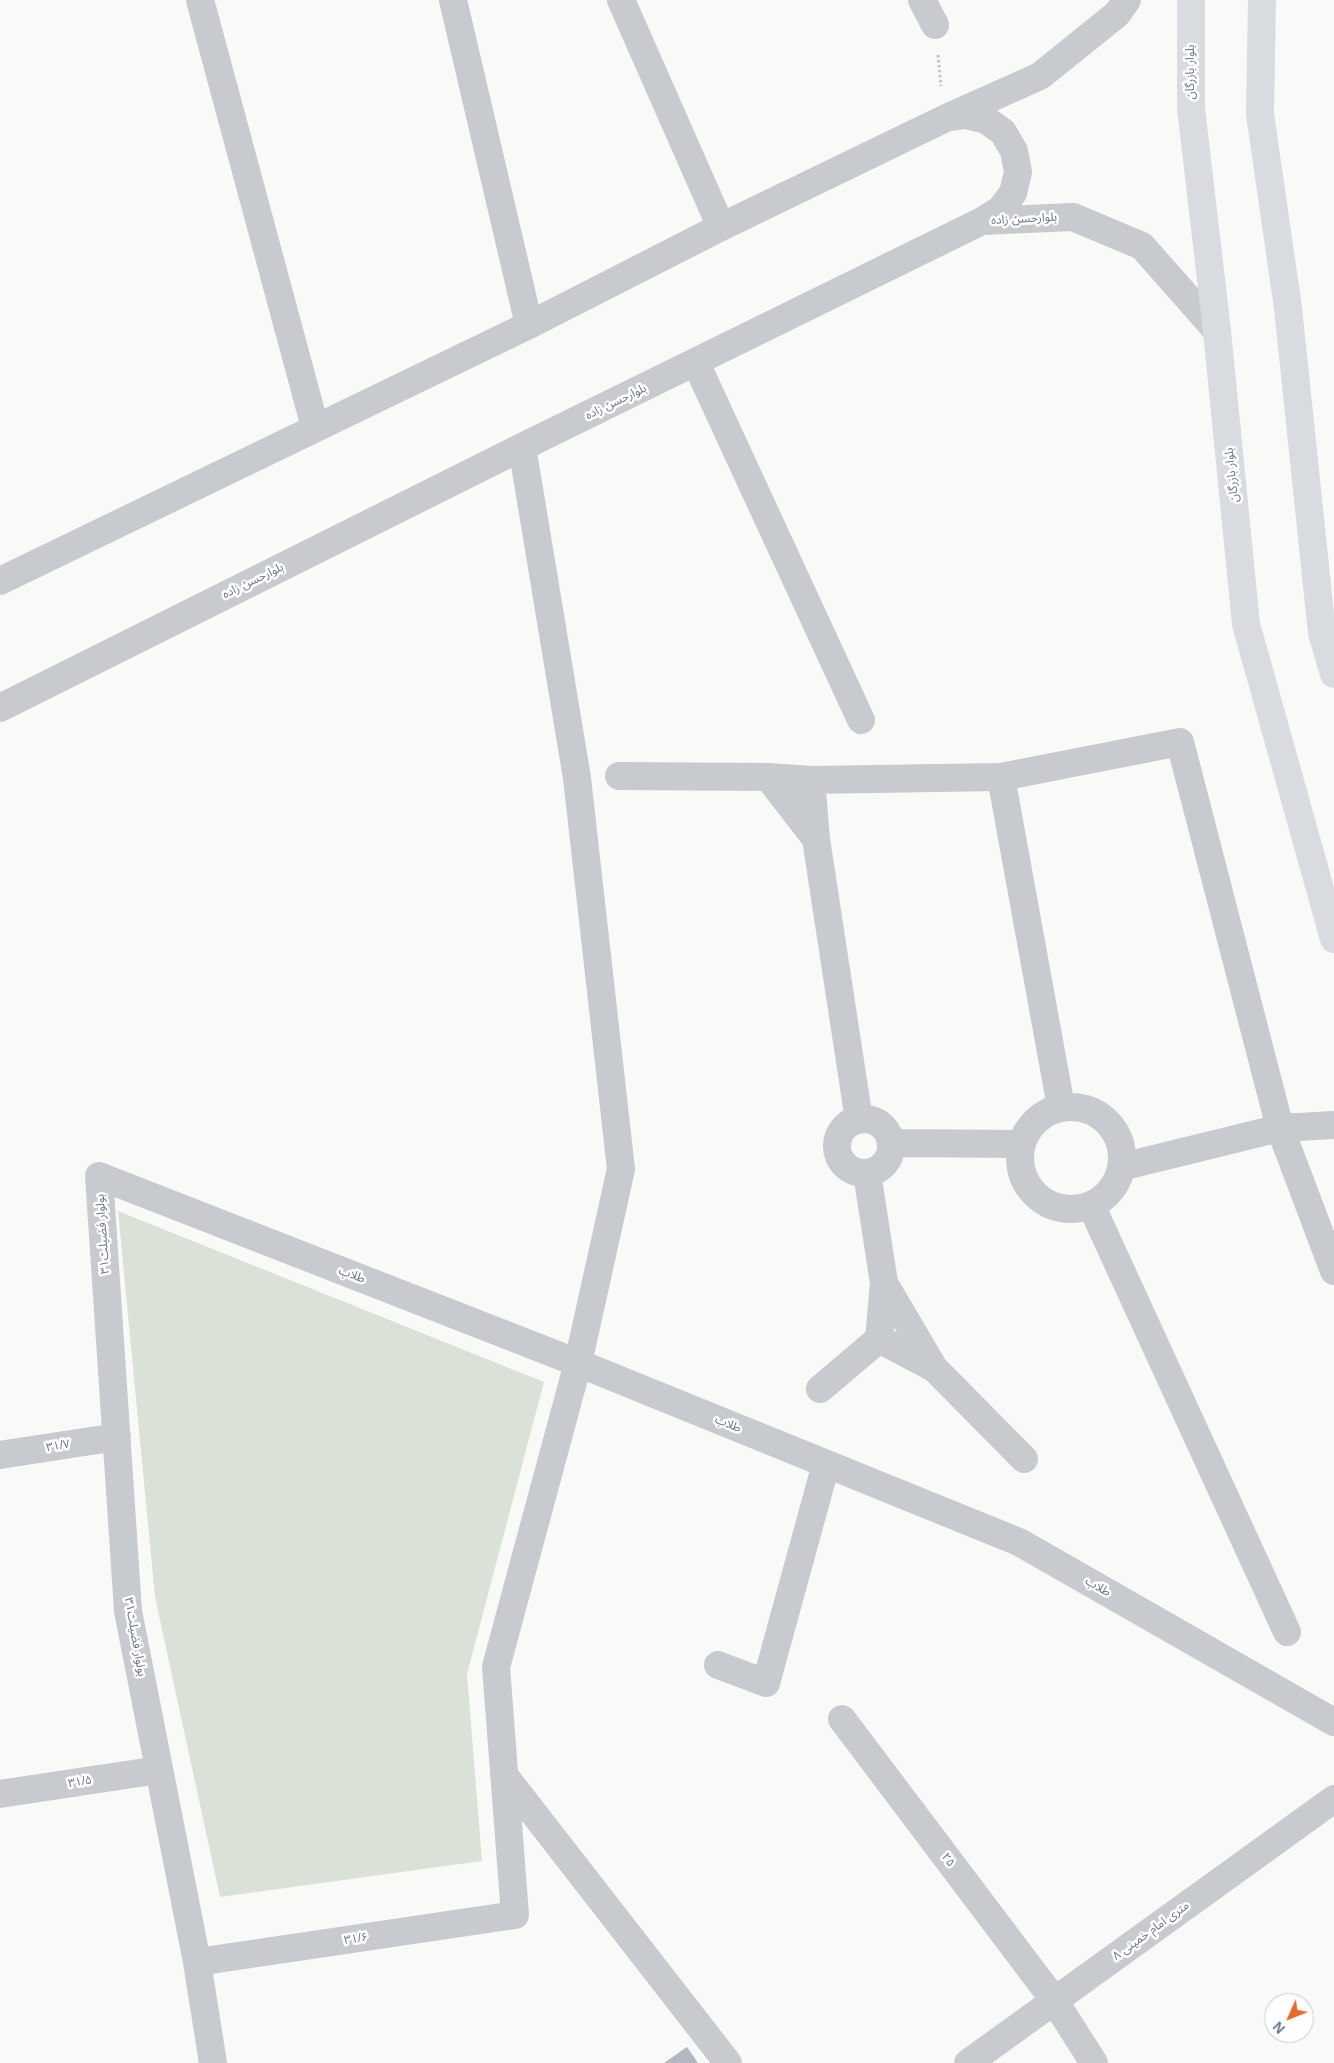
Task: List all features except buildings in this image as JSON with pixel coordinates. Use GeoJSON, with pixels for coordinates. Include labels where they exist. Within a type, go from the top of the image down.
{"type":"FeatureCollection","features":[{"type":"Feature","properties":{"kind":"main road","name":"بلوار بازرگان"},"geometry":{"type":"LineString","coordinates":[[1191,0],[1191,108],[1217,331],[1246,624],[1334,939]]}},
{"type":"Feature","properties":{"kind":"main road"},"geometry":{"type":"LineString","coordinates":[[1262,0],[1260,114],[1288,308],[1322,633],[1334,674]]}},
{"type":"Feature","properties":{"kind":"street"},"geometry":{"type":"LineString","coordinates":[[200,0],[315,428]]}},
{"type":"Feature","properties":{"kind":"street"},"geometry":{"type":"LineString","coordinates":[[453,0],[529,325]]}},
{"type":"Feature","properties":{"kind":"street"},"geometry":{"type":"LineString","coordinates":[[621,0],[721,227]]}},
{"type":"Feature","properties":{"kind":"street"},"geometry":{"type":"LineString","coordinates":[[922,0],[935,25]]}},
{"type":"Feature","properties":{"kind":"street"},"geometry":{"type":"LineString","coordinates":[[0,581],[529,325],[721,227],[944,119],[1040,76],[1117,14],[1127,0]]}},
{"type":"Feature","properties":{"kind":"street"},"geometry":{"type":"LineString","coordinates":[[944,119],[965,115],[986,120],[1003,132],[1014,151],[1018,172],[1013,193],[1000,210],[982,221]]}},
{"type":"Feature","properties":{"kind":"street","name":"بلوارحسن زاده"},"geometry":{"type":"LineString","coordinates":[[0,708],[522,447],[982,221],[1073,217],[1142,246],[1217,331]]}},
{"type":"Feature","properties":{"kind":"street"},"geometry":{"type":"LineString","coordinates":[[696,363],[862,720]]}},
{"type":"Feature","properties":{"kind":"street"},"geometry":{"type":"LineString","coordinates":[[522,447],[577,778],[621,1168],[578,1363],[496,1667],[504,1775],[728,2063]]}},
{"type":"Feature","properties":{"kind":"street"},"geometry":{"type":"LineString","coordinates":[[619,776],[768,777],[811,780],[1001,777],[1180,742],[1280,1128],[1334,1270]]}},
{"type":"Feature","properties":{"kind":"street"},"geometry":{"type":"LineString","coordinates":[[768,777],[816,839]]}},
{"type":"Feature","properties":{"kind":"street"},"geometry":{"type":"LineString","coordinates":[[1001,777],[1061,1107]]}},
{"type":"Feature","properties":{"kind":"street"},"geometry":{"type":"LineString","coordinates":[[811,780],[816,839],[859,1120]]}},
{"type":"Feature","properties":{"kind":"street"},"geometry":{"type":"LineString","coordinates":[[1061,1107],[1078,1107],[1094,1112],[1107,1121],[1117,1135],[1122,1151],[1122,1167],[1116,1183],[1105,1196],[1091,1205],[1075,1209],[1058,1208],[1044,1201],[1031,1190],[1023,1176],[1019,1160],[1021,1144],[1027,1130],[1047,1112],[1061,1107]]}},
{"type":"Feature","properties":{"kind":"street"},"geometry":{"type":"LineString","coordinates":[[859,1120],[868,1120],[883,1128],[891,1143],[888,1160],[882,1166],[867,1173],[850,1169],[838,1155],[837,1146],[844,1129],[850,1123],[859,1120]]}},
{"type":"Feature","properties":{"kind":"street"},"geometry":{"type":"LineString","coordinates":[[1122,1167],[1280,1128],[1334,1125]]}},
{"type":"Feature","properties":{"kind":"street"},"geometry":{"type":"LineString","coordinates":[[891,1143],[1021,1144]]}},
{"type":"Feature","properties":{"kind":"street"},"geometry":{"type":"LineString","coordinates":[[820,1389],[879,1339],[884,1283],[867,1173]]}},
{"type":"Feature","properties":{"kind":"street","name":"طلاب"},"geometry":{"type":"LineString","coordinates":[[99,1176],[578,1363],[1019,1542],[1334,1722]]}},
{"type":"Feature","properties":{"kind":"street","name":"بولوار فضیلت۳۱"},"geometry":{"type":"LineString","coordinates":[[99,1176],[128,1611],[197,1962],[212,2063]]}},
{"type":"Feature","properties":{"kind":"street"},"geometry":{"type":"LineString","coordinates":[[1091,1205],[1287,1632]]}},
{"type":"Feature","properties":{"kind":"street"},"geometry":{"type":"LineString","coordinates":[[884,1283],[934,1368],[1024,1458]]}},
{"type":"Feature","properties":{"kind":"street"},"geometry":{"type":"LineString","coordinates":[[879,1339],[934,1368]]}},
{"type":"Feature","properties":{"kind":"street","name":"۳۱/۷"},"geometry":{"type":"LineString","coordinates":[[0,1455],[117,1437]]}},
{"type":"Feature","properties":{"kind":"street"},"geometry":{"type":"LineString","coordinates":[[718,1665],[766,1683],[826,1464]]}},
{"type":"Feature","properties":{"kind":"street","name":"۲۵"},"geometry":{"type":"LineString","coordinates":[[842,1719],[1054,2000],[1094,2063]]}},
{"type":"Feature","properties":{"kind":"street","name":"۳۱/۵"},"geometry":{"type":"LineString","coordinates":[[0,1794],[159,1770]]}},
{"type":"Feature","properties":{"kind":"street","name":"۳۱/۶"},"geometry":{"type":"LineString","coordinates":[[197,1962],[515,1915],[504,1775]]}},
{"type":"Feature","properties":{"kind":"street","name":"۸ متری امام خمینی"},"geometry":{"type":"LineString","coordinates":[[968,2063],[1054,2000],[1333,1805]]}},
{"type":"Feature","properties":{"kind":"path"},"geometry":{"type":"LineString","coordinates":[[935,25],[944,119]]}},
{"type":"Feature","properties":{"kind":"shaded area"},"geometry":{"type":"Polygon","coordinates":[[[118,1211],[544,1382],[467,1674],[482,1861],[220,1897],[155,1597],[118,1211]]]}}]}
